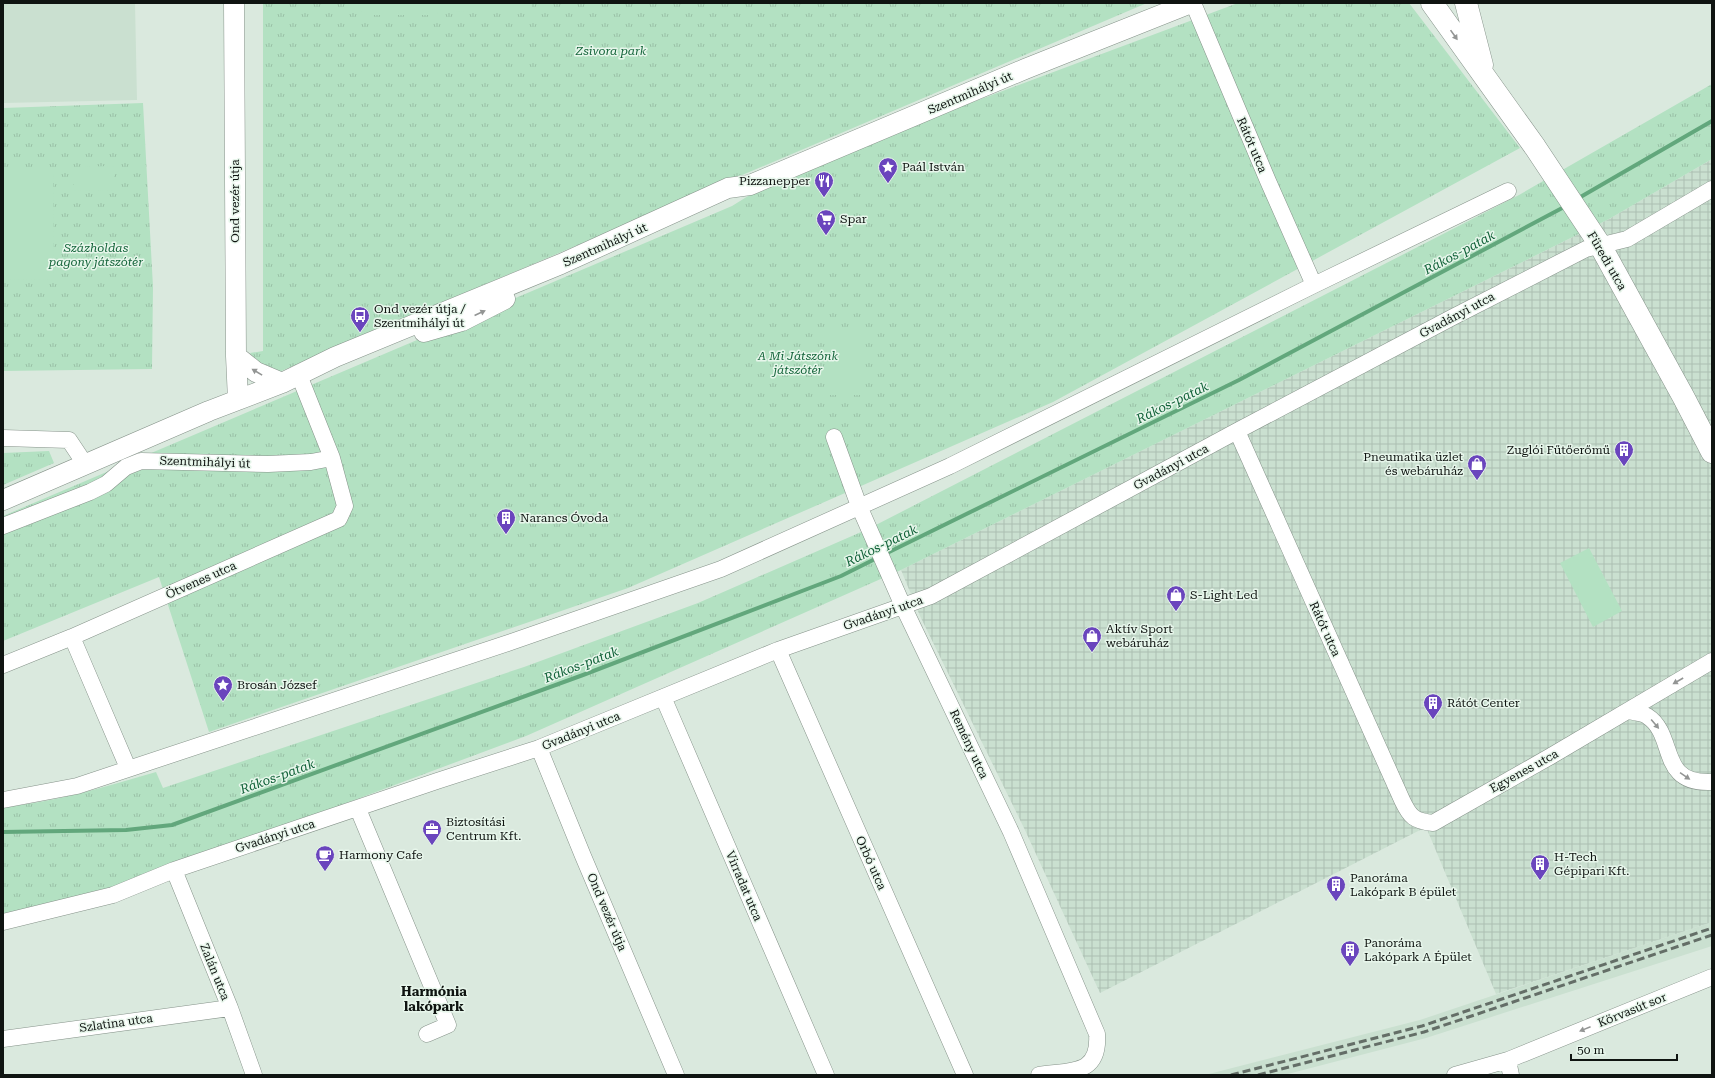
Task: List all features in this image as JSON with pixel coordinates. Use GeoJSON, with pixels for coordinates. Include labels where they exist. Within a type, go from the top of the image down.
{"type":"FeatureCollection","features":[{"type":"Feature","properties":{"kind":"main road","name":"Füredi utca"},"geometry":{"type":"LineString","coordinates":[[1432,3],[1535,147],[1600,245],[1712,452]]}},
{"type":"Feature","properties":{"kind":"main road","name":"Füredi utca"},"geometry":{"type":"LineString","coordinates":[[1466,3],[1486,80]]}},
{"type":"Feature","properties":{"kind":"street","name":"Ond vezér útja"},"geometry":{"type":"LineString","coordinates":[[234,3],[236,356],[238,400]]}},
{"type":"Feature","properties":{"kind":"street","name":"Szentmihályi út"},"geometry":{"type":"LineString","coordinates":[[3,500],[85,464],[290,379],[335,357],[388,335],[418,334],[462,321],[503,300],[548,269],[662,220],[728,188],[750,185],[1025,69],[1192,3]]}},
{"type":"Feature","properties":{"kind":"street","name":"Rátót utca"},"geometry":{"type":"LineString","coordinates":[[1192,3],[1265,175],[1314,285]]}},
{"type":"Feature","properties":{"kind":"street","name":"Gvadányi utca"},"geometry":{"type":"LineString","coordinates":[[3,922],[113,895],[174,870],[539,748],[778,650],[931,596],[1237,431],[1586,249],[1627,238],[1712,189]]}},
{"type":"Feature","properties":{"kind":"street"},"geometry":{"type":"LineString","coordinates":[[3,800],[77,786],[511,642],[721,569],[950,466],[1314,285],[1508,191]]}},
{"type":"Feature","properties":{"kind":"street"},"geometry":{"type":"LineString","coordinates":[[236,356],[256,372],[290,379],[332,458]]}},
{"type":"Feature","properties":{"kind":"street","name":"Rátót utca"},"geometry":{"type":"LineString","coordinates":[[1237,431],[1409,815],[1420,821]]}},
{"type":"Feature","properties":{"kind":"street","name":"Remény utca"},"geometry":{"type":"LineString","coordinates":[[834,437],[859,506],[903,606],[1011,832],[1097,1034],[1096,1052],[1092,1062],[1085,1068],[1039,1075]]}},
{"type":"Feature","properties":{"kind":"street"},"geometry":{"type":"LineString","coordinates":[[3,438],[69,440],[85,464]]}},
{"type":"Feature","properties":{"kind":"street","name":"Szentmihályi út"},"geometry":{"type":"LineString","coordinates":[[3,526],[90,492],[106,484],[126,467],[141,461],[268,464],[311,462],[332,458]]}},
{"type":"Feature","properties":{"kind":"street","name":"Ötvenes utca"},"geometry":{"type":"LineString","coordinates":[[3,665],[339,519],[345,506],[332,458]]}},
{"type":"Feature","properties":{"kind":"street"},"geometry":{"type":"LineString","coordinates":[[72,636],[128,768]]}},
{"type":"Feature","properties":{"kind":"street","name":"Orbó utca"},"geometry":{"type":"LineString","coordinates":[[778,650],[965,1075]]}},
{"type":"Feature","properties":{"kind":"street","name":"Egyenes utca"},"geometry":{"type":"LineString","coordinates":[[1420,821],[1433,822],[1551,756],[1712,661]]}},
{"type":"Feature","properties":{"kind":"street","name":"Virradat utca"},"geometry":{"type":"LineString","coordinates":[[662,697],[826,1075]]}},
{"type":"Feature","properties":{"kind":"street"},"geometry":{"type":"LineString","coordinates":[[1626,711],[1647,716],[1658,727],[1675,768],[1686,778],[1702,783],[1712,782]]}},
{"type":"Feature","properties":{"kind":"street","name":"Ond vezér útja"},"geometry":{"type":"LineString","coordinates":[[539,748],[586,864],[676,1075]]}},
{"type":"Feature","properties":{"kind":"street"},"geometry":{"type":"LineString","coordinates":[[358,809],[448,1025],[427,1034]]}},
{"type":"Feature","properties":{"kind":"street","name":"Zalán utca"},"geometry":{"type":"LineString","coordinates":[[174,870],[230,1008],[254,1075]]}},
{"type":"Feature","properties":{"kind":"street","name":"Körvasút sor"},"geometry":{"type":"LineString","coordinates":[[1455,1075],[1510,1067],[1712,978]]}},
{"type":"Feature","properties":{"kind":"street","name":"Szlatina utca"},"geometry":{"type":"LineString","coordinates":[[3,1039],[230,1008]]}},
{"type":"Feature","properties":{"kind":"shaded area"},"geometry":{"type":"Polygon","coordinates":[[[3,3],[135,3],[137,100],[3,103],[3,3]]]}},
{"type":"Feature","properties":{"kind":"shaded area"},"geometry":{"type":"Polygon","coordinates":[[[1712,159],[1712,922],[1496,994],[1426,827],[1100,993],[1024,828],[920,616],[901,570],[1609,219],[1712,159]]]}},
{"type":"Feature","properties":{"kind":"shaded area"},"geometry":{"type":"Polygon","coordinates":[[[1712,922],[1712,946],[1426,1038],[1284,1075],[1205,1075],[1420,1020],[1712,922]]]}},
{"type":"Feature","properties":{"kind":"green space","name":"Zsivora park"},"geometry":{"type":"Polygon","coordinates":[[[263,3],[1147,3],[279,372],[260,369],[250,353],[263,351],[263,3]]]}},
{"type":"Feature","properties":{"kind":"green space"},"geometry":{"type":"Polygon","coordinates":[[[359,3],[443,3],[443,5],[442,9],[435,15],[369,15],[361,10],[359,3]]]}},
{"type":"Feature","properties":{"kind":"green space"},"geometry":{"type":"Polygon","coordinates":[[[453,3],[472,3],[472,11],[453,12],[453,3]]]}},
{"type":"Feature","properties":{"kind":"green space"},"geometry":{"type":"Polygon","coordinates":[[[475,3],[532,3],[532,10],[475,10],[475,3]]]}},
{"type":"Feature","properties":{"kind":"green space","name":"A Mi Játszónk játszótér"},"geometry":{"type":"Polygon","coordinates":[[[1238,3],[1409,3],[1520,148],[1053,402],[628,588],[209,732],[159,577],[3,641],[3,516],[732,206],[761,188],[890,133],[1238,3]]]}},
{"type":"Feature","properties":{"kind":"green space"},"geometry":{"type":"Polygon","coordinates":[[[1712,84],[1712,159],[1609,219],[901,570],[526,736],[124,886],[3,916],[3,807],[61,798],[156,772],[163,788],[524,667],[698,603],[868,529],[1519,195],[1712,84]]]}},
{"type":"Feature","properties":{"kind":"green space","name":"Százholdas pagony játszótér"},"geometry":{"type":"Polygon","coordinates":[[[143,103],[153,287],[152,369],[3,371],[3,108],[143,103]]]}},
{"type":"Feature","properties":{"kind":"green space"},"geometry":{"type":"Polygon","coordinates":[[[114,166],[114,190],[74,191],[74,167],[114,166]]]}},
{"type":"Feature","properties":{"kind":"green space"},"geometry":{"type":"Polygon","coordinates":[[[3,173],[53,173],[54,279],[4,280],[3,173]]]}},
{"type":"Feature","properties":{"kind":"green space"},"geometry":{"type":"Polygon","coordinates":[[[829,333],[863,333],[863,395],[829,395],[829,333]]]}},
{"type":"Feature","properties":{"kind":"green space"},"geometry":{"type":"Polygon","coordinates":[[[49,451],[54,463],[3,485],[3,453],[49,451]]]}},
{"type":"Feature","properties":{"kind":"green space"},"geometry":{"type":"Polygon","coordinates":[[[1589,548],[1622,611],[1593,627],[1560,563],[1589,548]]]}},
{"type":"Feature","properties":{"kind":"waterway","name":"Rákos-patak"},"geometry":{"type":"LineString","coordinates":[[1577,199],[1712,121]]}},
{"type":"Feature","properties":{"kind":"waterway","name":"Rákos-patak"},"geometry":{"type":"LineString","coordinates":[[883,555],[1239,380],[1566,206]]}},
{"type":"Feature","properties":{"kind":"waterway","name":"Rákos-patak"},"geometry":{"type":"LineString","coordinates":[[3,832],[126,830],[172,825],[583,675],[841,576],[877,558]]}},
{"type":"Feature","properties":{"kind":"railway"},"geometry":{"type":"LineString","coordinates":[[1231,1075],[1422,1026],[1712,928]]}},
{"type":"Feature","properties":{"kind":"railway"},"geometry":{"type":"LineString","coordinates":[[1258,1075],[1424,1032],[1712,935]]}},
{"type":"Feature","properties":{"kind":"place","name":"Paál István"},"geometry":{"type":"Point","coordinates":[888,184]}},
{"type":"Feature","properties":{"kind":"place","name":"Pizzanepper"},"geometry":{"type":"Point","coordinates":[824,198]}},
{"type":"Feature","properties":{"kind":"place","name":"Spar"},"geometry":{"type":"Point","coordinates":[826,236]}},
{"type":"Feature","properties":{"kind":"place","name":"Ond vezér útja / Szentmihályi út"},"geometry":{"type":"Point","coordinates":[360,333]}},
{"type":"Feature","properties":{"kind":"place","name":"Zuglói Fűtőerőmű"},"geometry":{"type":"Point","coordinates":[1624,467]}},
{"type":"Feature","properties":{"kind":"place","name":"Pneumatika üzlet és webáruház"},"geometry":{"type":"Point","coordinates":[1477,481]}},
{"type":"Feature","properties":{"kind":"place","name":"Narancs Óvoda"},"geometry":{"type":"Point","coordinates":[506,535]}},
{"type":"Feature","properties":{"kind":"place","name":"S-Light Led"},"geometry":{"type":"Point","coordinates":[1176,612]}},
{"type":"Feature","properties":{"kind":"place","name":"Aktív Sport webáruház"},"geometry":{"type":"Point","coordinates":[1092,653]}},
{"type":"Feature","properties":{"kind":"place","name":"Brosán József"},"geometry":{"type":"Point","coordinates":[223,702]}},
{"type":"Feature","properties":{"kind":"place","name":"Rátót Center"},"geometry":{"type":"Point","coordinates":[1433,720]}},
{"type":"Feature","properties":{"kind":"place","name":"Biztosítási Centrum Kft."},"geometry":{"type":"Point","coordinates":[432,846]}},
{"type":"Feature","properties":{"kind":"place","name":"Harmony Cafe"},"geometry":{"type":"Point","coordinates":[325,872]}},
{"type":"Feature","properties":{"kind":"place","name":"H-Tech Gépipari Kft."},"geometry":{"type":"Point","coordinates":[1540,881]}},
{"type":"Feature","properties":{"kind":"place","name":"Panoráma Lakópark B épület"},"geometry":{"type":"Point","coordinates":[1336,902]}},
{"type":"Feature","properties":{"kind":"place","name":"Panoráma Lakópark A Épület"},"geometry":{"type":"Point","coordinates":[1350,967]}},
{"type":"Feature","properties":{"kind":"district","name":"Harmónia lakópark"},"geometry":{"type":"Point","coordinates":[434,998]}}]}
